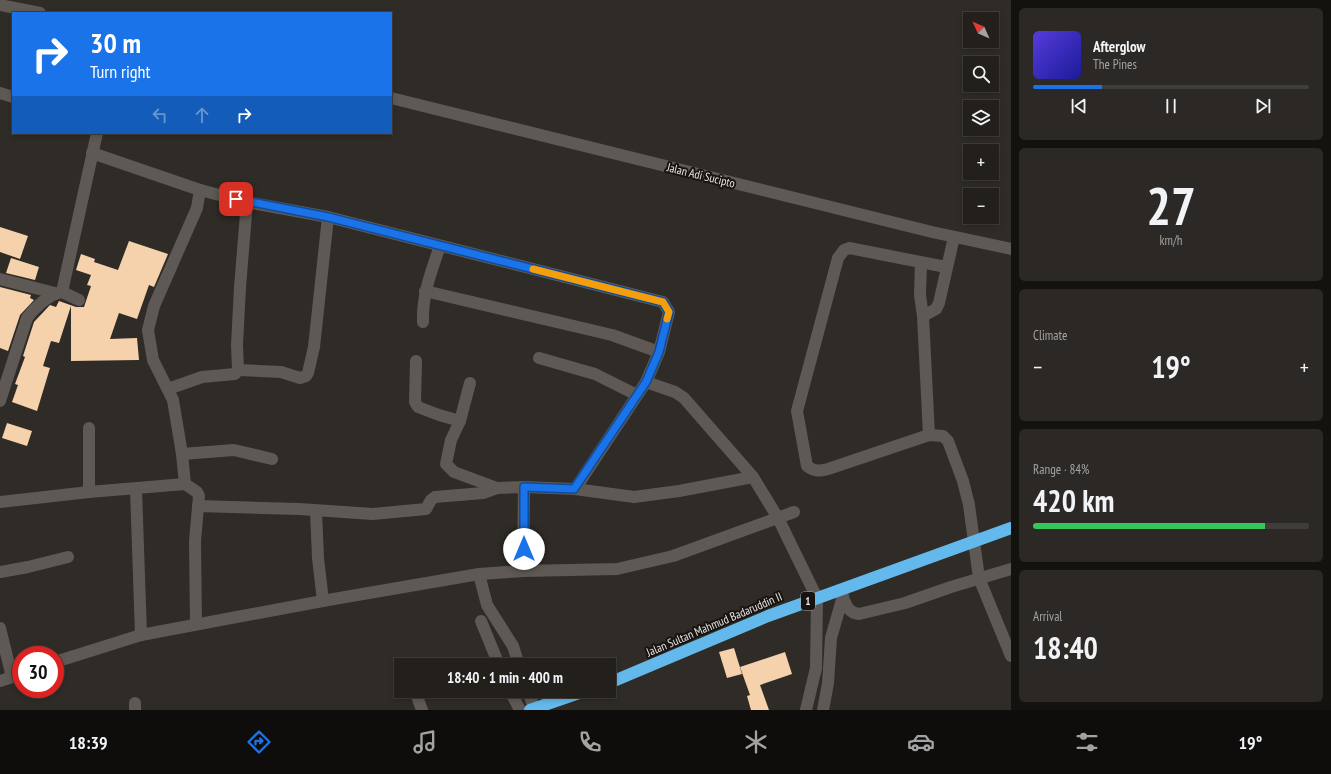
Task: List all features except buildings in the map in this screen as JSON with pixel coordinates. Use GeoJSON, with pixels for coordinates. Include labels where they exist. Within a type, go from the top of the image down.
{"type":"FeatureCollection","features":[{"type":"Feature","properties":{"kind":"highway","name":"Jalan Sultan Mahmud Badaruddin II"},"geometry":{"type":"LineString","coordinates":[[616,680],[768,616],[817,598],[842,593],[973,541],[1011,528]]}},
{"type":"Feature","properties":{"kind":"highway"},"geometry":{"type":"LineString","coordinates":[[532,709],[564,698]]}},
{"type":"Feature","properties":{"kind":"street"},"geometry":{"type":"LineString","coordinates":[[0,5],[35,12]]}},
{"type":"Feature","properties":{"kind":"street"},"geometry":{"type":"LineString","coordinates":[[0,93],[12,96]]}},
{"type":"Feature","properties":{"kind":"street","name":"Jalan Adi Sucipto"},"geometry":{"type":"LineString","coordinates":[[392,98],[954,237],[1011,249]]}},
{"type":"Feature","properties":{"kind":"street"},"geometry":{"type":"LineString","coordinates":[[0,401],[27,318],[33,310],[59,293],[97,134]]}},
{"type":"Feature","properties":{"kind":"street"},"geometry":{"type":"LineString","coordinates":[[92,153],[200,190],[247,202],[328,217],[663,302],[669,312],[659,352],[646,382],[574,489]]}},
{"type":"Feature","properties":{"kind":"street"},"geometry":{"type":"LineString","coordinates":[[185,484],[182,454],[173,400],[153,360],[148,330],[154,306],[197,208],[200,190]]}},
{"type":"Feature","properties":{"kind":"street"},"geometry":{"type":"LineString","coordinates":[[168,389],[202,377],[235,374],[238,370],[237,344],[239,302],[247,202]]}},
{"type":"Feature","properties":{"kind":"street"},"geometry":{"type":"LineString","coordinates":[[238,370],[281,372],[300,378],[306,376],[308,373],[314,347],[328,217]]}},
{"type":"Feature","properties":{"kind":"street"},"geometry":{"type":"LineString","coordinates":[[923,316],[936,308],[939,303],[954,237]]}},
{"type":"Feature","properties":{"kind":"street"},"geometry":{"type":"LineString","coordinates":[[422,322],[424,291],[440,246]]}},
{"type":"Feature","properties":{"kind":"street"},"geometry":{"type":"LineString","coordinates":[[946,267],[849,248],[844,250],[838,258],[797,411],[807,466],[818,471],[929,435],[943,436],[948,441],[966,493],[979,578],[1011,656]]}},
{"type":"Feature","properties":{"kind":"street"},"geometry":{"type":"LineString","coordinates":[[921,263],[920,295],[923,316],[929,435]]}},
{"type":"Feature","properties":{"kind":"street"},"geometry":{"type":"LineString","coordinates":[[0,279],[59,293],[79,300]]}},
{"type":"Feature","properties":{"kind":"street"},"geometry":{"type":"LineString","coordinates":[[424,291],[612,336],[659,352]]}},
{"type":"Feature","properties":{"kind":"street"},"geometry":{"type":"LineString","coordinates":[[538,358],[595,374],[637,395]]}},
{"type":"Feature","properties":{"kind":"street"},"geometry":{"type":"LineString","coordinates":[[416,361],[415,402],[418,407],[438,415],[460,421]]}},
{"type":"Feature","properties":{"kind":"street"},"geometry":{"type":"LineString","coordinates":[[470,382],[460,421],[451,440],[446,464],[454,472],[498,488]]}},
{"type":"Feature","properties":{"kind":"street"},"geometry":{"type":"LineString","coordinates":[[646,382],[675,392],[684,398],[753,477],[778,518],[817,598],[816,668],[806,710]]}},
{"type":"Feature","properties":{"kind":"street"},"geometry":{"type":"LineString","coordinates":[[89,428],[89,492]]}},
{"type":"Feature","properties":{"kind":"street"},"geometry":{"type":"LineString","coordinates":[[182,454],[234,450],[272,460]]}},
{"type":"Feature","properties":{"kind":"street"},"geometry":{"type":"LineString","coordinates":[[198,506],[299,509],[372,514],[421,510],[429,506],[431,500],[435,497],[483,493],[498,488],[524,487],[574,489],[634,496],[679,491],[753,477]]}},
{"type":"Feature","properties":{"kind":"street"},"geometry":{"type":"LineString","coordinates":[[0,502],[89,492],[185,484],[197,492],[198,506],[195,541],[196,624]]}},
{"type":"Feature","properties":{"kind":"street"},"geometry":{"type":"LineString","coordinates":[[523,571],[524,487]]}},
{"type":"Feature","properties":{"kind":"street"},"geometry":{"type":"LineString","coordinates":[[136,489],[141,635]]}},
{"type":"Feature","properties":{"kind":"street"},"geometry":{"type":"LineString","coordinates":[[316,511],[316,534],[323,601]]}},
{"type":"Feature","properties":{"kind":"street"},"geometry":{"type":"LineString","coordinates":[[64,659],[141,635],[479,574],[523,571],[602,571],[617,569],[673,556],[794,512]]}},
{"type":"Feature","properties":{"kind":"street"},"geometry":{"type":"LineString","coordinates":[[0,572],[68,557]]}},
{"type":"Feature","properties":{"kind":"street"},"geometry":{"type":"LineString","coordinates":[[842,593],[846,606],[850,611],[854,614],[859,614],[905,603],[979,578],[1011,569]]}},
{"type":"Feature","properties":{"kind":"street"},"geometry":{"type":"LineString","coordinates":[[479,574],[487,605],[512,646],[516,658]]}},
{"type":"Feature","properties":{"kind":"street"},"geometry":{"type":"LineString","coordinates":[[823,710],[828,683],[831,638],[842,593]]}},
{"type":"Feature","properties":{"kind":"street"},"geometry":{"type":"LineString","coordinates":[[481,621],[497,658]]}},
{"type":"Feature","properties":{"kind":"street"},"geometry":{"type":"LineString","coordinates":[[0,628],[12,661]]}},
{"type":"Feature","properties":{"kind":"street"},"geometry":{"type":"LineString","coordinates":[[0,681],[12,677]]}},
{"type":"Feature","properties":{"kind":"street"},"geometry":{"type":"LineString","coordinates":[[418,698],[422,710]]}},
{"type":"Feature","properties":{"kind":"street"},"geometry":{"type":"LineString","coordinates":[[514,698],[520,710]]}},
{"type":"Feature","properties":{"kind":"street"},"geometry":{"type":"LineString","coordinates":[[530,698],[532,709]]}},
{"type":"Feature","properties":{"kind":"slow traffic"},"geometry":{"type":"LineString","coordinates":[[533,269],[663,302],[667,306],[669,312],[667,319]]}},
{"type":"Feature","properties":{"kind":"route"},"geometry":{"type":"LineString","coordinates":[[236,199],[328,217],[663,302],[667,306],[669,312],[659,352],[646,382],[574,489],[524,487],[524,549]]}}]}
